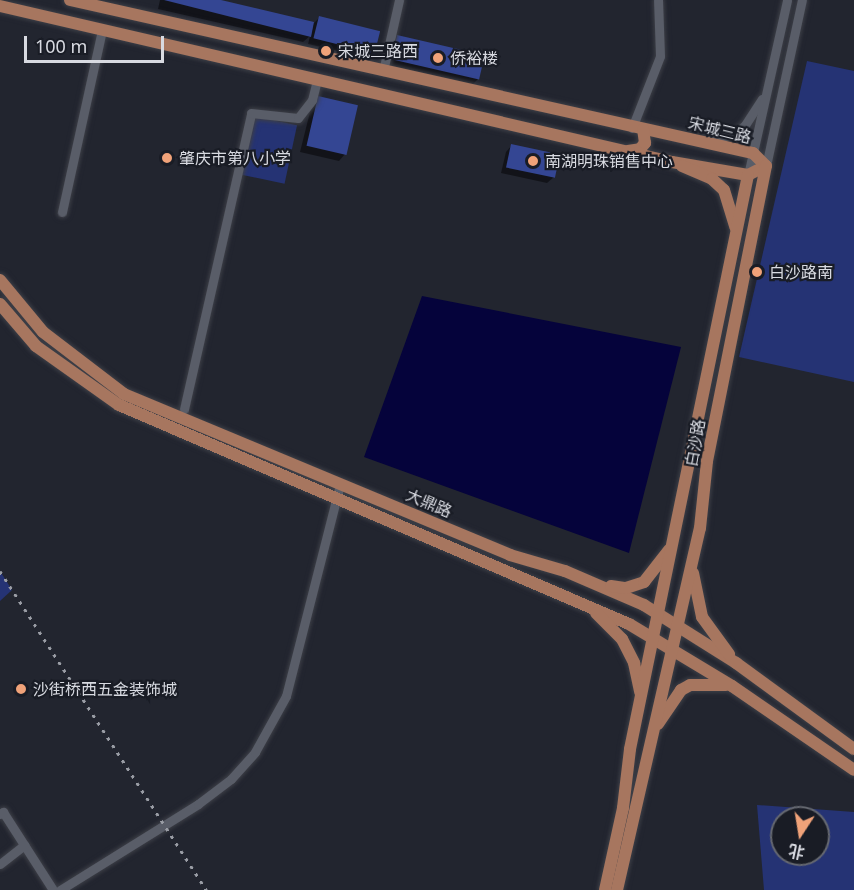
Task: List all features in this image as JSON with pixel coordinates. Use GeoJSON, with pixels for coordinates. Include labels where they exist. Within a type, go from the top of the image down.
{"type":"FeatureCollection","features":[{"type":"Feature","properties":{"kind":"main road","name":"宋城三路"},"geometry":{"type":"LineString","coordinates":[[70,0],[115,5],[383,71],[753,153],[766,166],[748,175]]}},
{"type":"Feature","properties":{"kind":"main road"},"geometry":{"type":"LineString","coordinates":[[4,4],[102,30],[672,162],[748,175]]}},
{"type":"Feature","properties":{"kind":"main road"},"geometry":{"type":"LineString","coordinates":[[627,151],[640,148],[645,143],[637,128]]}},
{"type":"Feature","properties":{"kind":"main road"},"geometry":{"type":"LineString","coordinates":[[672,162],[712,179],[724,190],[736,234]]}},
{"type":"Feature","properties":{"kind":"main road","name":"白沙路"},"geometry":{"type":"LineString","coordinates":[[617,890],[692,566],[707,460],[766,166]]}},
{"type":"Feature","properties":{"kind":"main road","name":"白沙路"},"geometry":{"type":"LineString","coordinates":[[605,890],[671,546],[748,175]]}},
{"type":"Feature","properties":{"kind":"main road","name":"大鼎路"},"geometry":{"type":"LineString","coordinates":[[0,280],[43,332],[76,362],[124,394],[339,490],[653,638],[732,686],[854,770]]}},
{"type":"Feature","properties":{"kind":"main road","name":"大鼎路"},"geometry":{"type":"LineString","coordinates":[[0,304],[36,346],[119,405],[173,431],[339,490],[510,555],[597,584],[659,613],[736,663],[854,749]]}},
{"type":"Feature","properties":{"kind":"main road"},"geometry":{"type":"LineString","coordinates":[[597,584],[626,588],[644,582],[671,546]]}},
{"type":"Feature","properties":{"kind":"main road"},"geometry":{"type":"LineString","coordinates":[[692,566],[702,616],[736,663]]}},
{"type":"Feature","properties":{"kind":"main road"},"geometry":{"type":"LineString","coordinates":[[591,607],[622,639],[634,663],[641,700]]}},
{"type":"Feature","properties":{"kind":"main road"},"geometry":{"type":"LineString","coordinates":[[654,730],[681,690],[690,685],[732,686]]}},
{"type":"Feature","properties":{"kind":"street"},"geometry":{"type":"LineString","coordinates":[[383,71],[399,0]]}},
{"type":"Feature","properties":{"kind":"street"},"geometry":{"type":"LineString","coordinates":[[637,128],[660,56],[658,0]]}},
{"type":"Feature","properties":{"kind":"street","name":"白沙路"},"geometry":{"type":"LineString","coordinates":[[766,166],[802,0]]}},
{"type":"Feature","properties":{"kind":"street","name":"白沙路"},"geometry":{"type":"LineString","coordinates":[[748,175],[786,5]]}},
{"type":"Feature","properties":{"kind":"street"},"geometry":{"type":"LineString","coordinates":[[62,212],[102,30]]}},
{"type":"Feature","properties":{"kind":"street"},"geometry":{"type":"LineString","coordinates":[[184,409],[251,113],[298,118],[312,100],[317,80]]}},
{"type":"Feature","properties":{"kind":"street"},"geometry":{"type":"LineString","coordinates":[[701,142],[721,139],[740,129],[765,94]]}},
{"type":"Feature","properties":{"kind":"street"},"geometry":{"type":"LineString","coordinates":[[60,890],[198,804],[231,779],[255,752],[286,696],[339,490]]}},
{"type":"Feature","properties":{"kind":"street"},"geometry":{"type":"LineString","coordinates":[[0,814],[3,812],[53,890]]}},
{"type":"Feature","properties":{"kind":"street"},"geometry":{"type":"LineString","coordinates":[[0,864],[24,845]]}},
{"type":"Feature","properties":{"kind":"shaded area"},"geometry":{"type":"Polygon","coordinates":[[[807,61],[854,71],[854,382],[739,357],[807,61]]]}},
{"type":"Feature","properties":{"kind":"shaded area"},"geometry":{"type":"Polygon","coordinates":[[[254,116],[297,125],[285,184],[242,175],[254,116]]]}},
{"type":"Feature","properties":{"kind":"shaded area"},"geometry":{"type":"Polygon","coordinates":[[[422,296],[681,347],[629,553],[364,457],[422,296]]]}},
{"type":"Feature","properties":{"kind":"shaded area"},"geometry":{"type":"Polygon","coordinates":[[[0,571],[12,590],[0,601],[0,571]]]}},
{"type":"Feature","properties":{"kind":"shaded area"},"geometry":{"type":"Polygon","coordinates":[[[757,805],[771,806],[770,866],[830,866],[830,810],[854,812],[854,890],[764,890],[757,805]]]}},
{"type":"Feature","properties":{"kind":"building"},"geometry":{"type":"Polygon","coordinates":[[[164,0],[221,0],[314,22],[311,37],[164,0]]]}},
{"type":"Feature","properties":{"kind":"building"},"geometry":{"type":"Polygon","coordinates":[[[319,16],[380,31],[375,54],[313,38],[319,16]]]}},
{"type":"Feature","properties":{"kind":"building","name":"侨裕楼"},"geometry":{"type":"Polygon","coordinates":[[[397,35],[485,55],[479,80],[391,59],[397,35]]]}},
{"type":"Feature","properties":{"kind":"building"},"geometry":{"type":"Polygon","coordinates":[[[318,96],[358,105],[346,155],[307,146],[318,96]]]}},
{"type":"Feature","properties":{"kind":"building","name":"南湖明珠销售中心"},"geometry":{"type":"Polygon","coordinates":[[[511,144],[560,154],[555,178],[506,167],[511,144]]]}},
{"type":"Feature","properties":{"kind":"railway"},"geometry":{"type":"LineString","coordinates":[[0,571],[206,890]]}},
{"type":"Feature","properties":{"kind":"place","name":"宋城三路西"},"geometry":{"type":"Point","coordinates":[326,51]}},
{"type":"Feature","properties":{"kind":"place","name":"侨裕楼"},"geometry":{"type":"Point","coordinates":[438,58]}},
{"type":"Feature","properties":{"kind":"place","name":"肇庆市第八小学"},"geometry":{"type":"Point","coordinates":[167,158]}},
{"type":"Feature","properties":{"kind":"place","name":"南湖明珠销售中心"},"geometry":{"type":"Point","coordinates":[533,161]}},
{"type":"Feature","properties":{"kind":"place","name":"白沙路南"},"geometry":{"type":"Point","coordinates":[757,272]}},
{"type":"Feature","properties":{"kind":"place","name":"沙街桥西五金装饰城"},"geometry":{"type":"Point","coordinates":[21,689]}}]}
